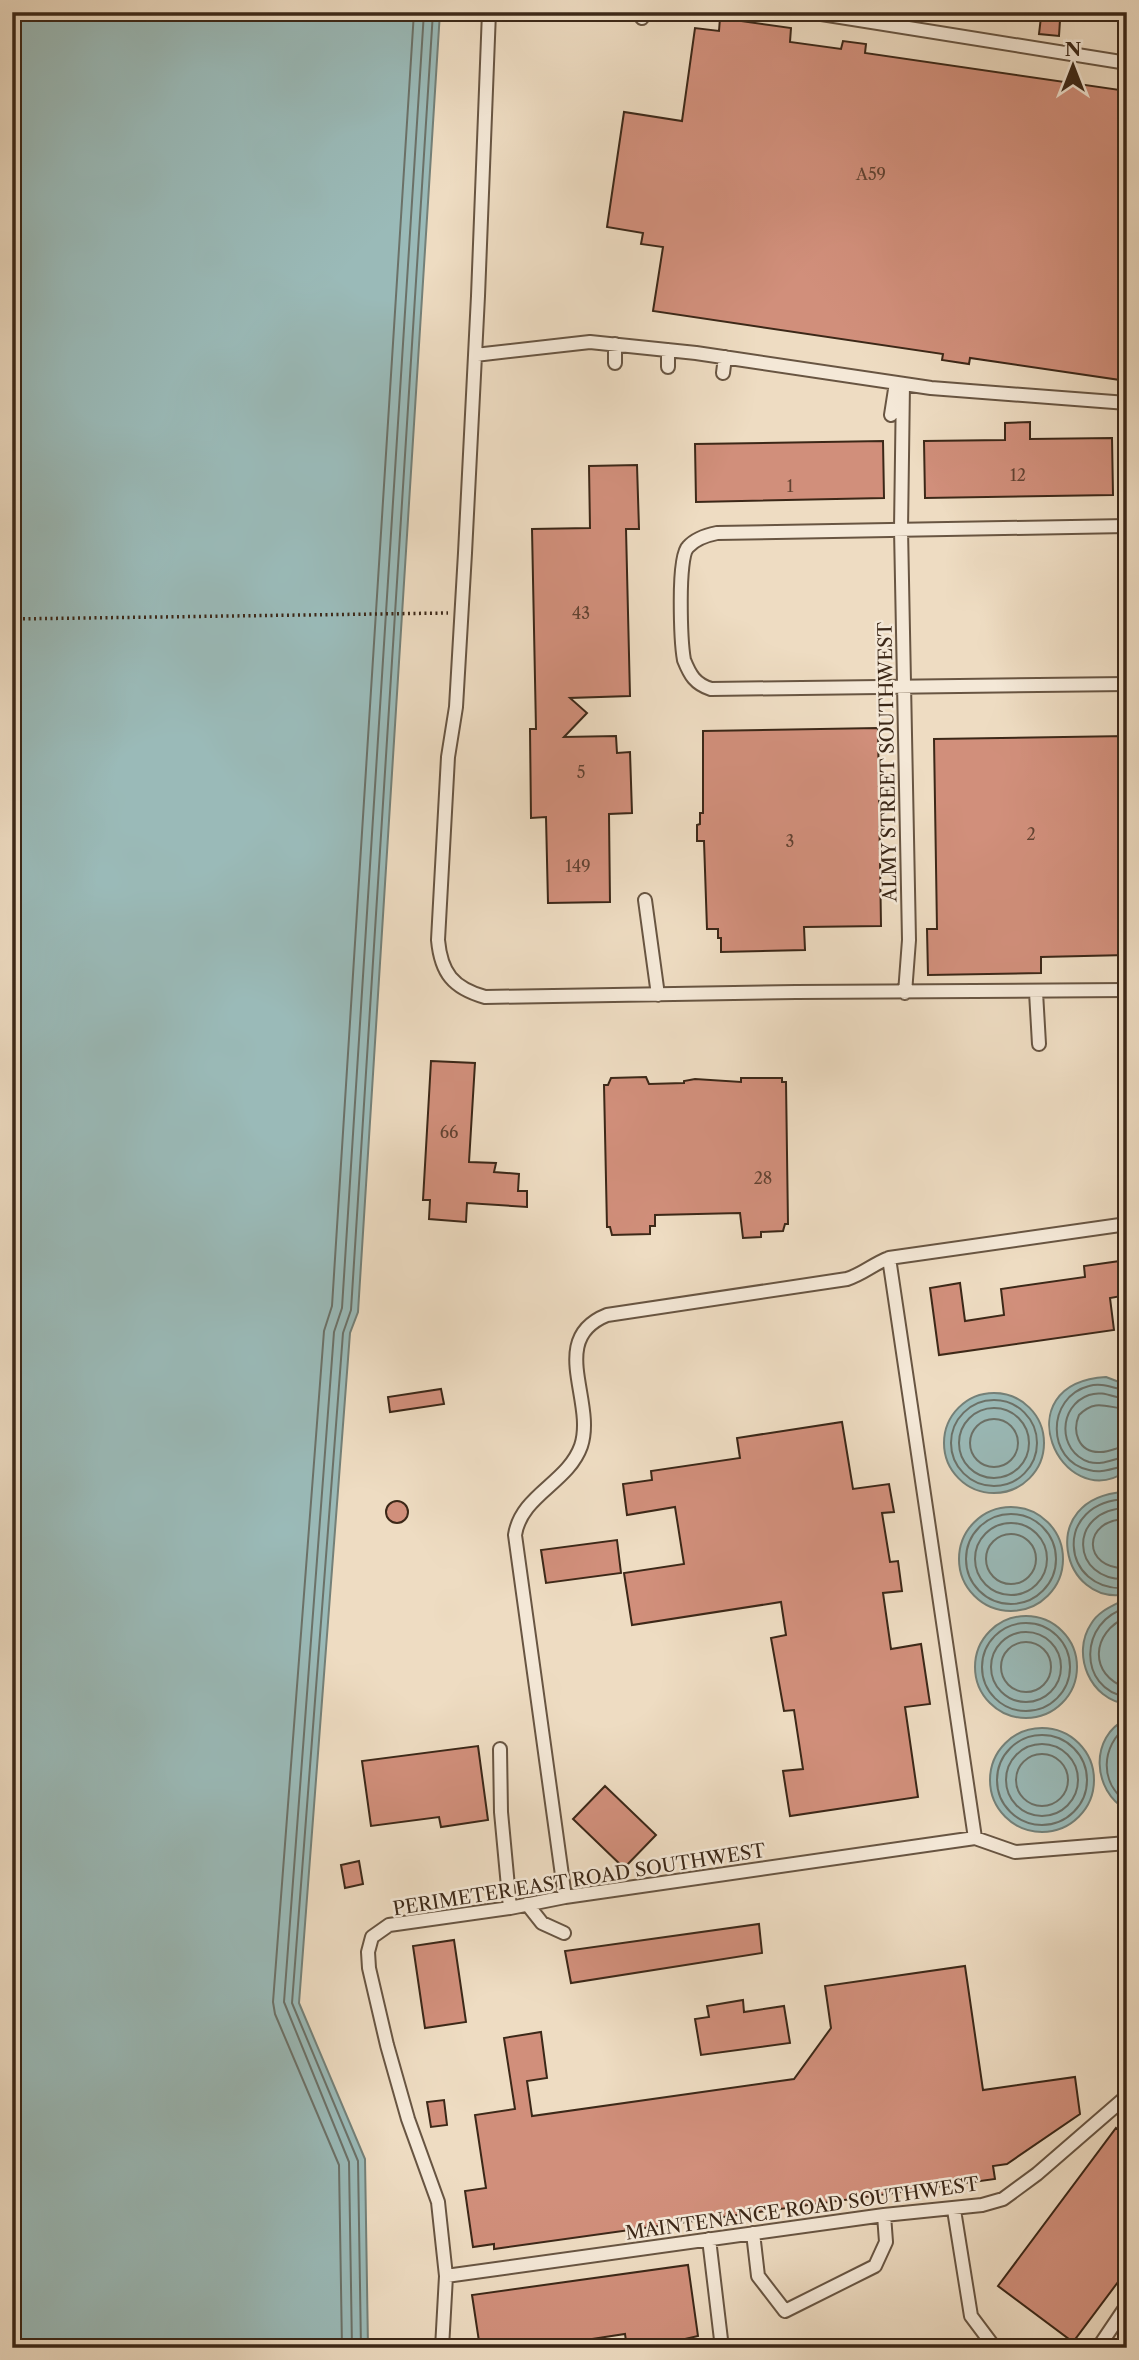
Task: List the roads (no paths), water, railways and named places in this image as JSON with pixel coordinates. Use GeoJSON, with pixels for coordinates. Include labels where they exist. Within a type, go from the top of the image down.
{"type":"FeatureCollection","features":[{"type":"Feature","properties":{"kind":"lane"},"geometry":{"type":"LineString","coordinates":[[489,12],[475,355],[456,707],[448,757],[438,940],[439,956],[446,972],[469,993],[485,997],[592,1001],[658,995],[796,992],[1127,990]]}},
{"type":"Feature","properties":{"kind":"lane"},"geometry":{"type":"LineString","coordinates":[[814,13],[1127,63]]}},
{"type":"Feature","properties":{"kind":"lane"},"geometry":{"type":"LineString","coordinates":[[475,355],[590,342],[725,357],[931,388],[1127,403]]}},
{"type":"Feature","properties":{"kind":"lane"},"geometry":{"type":"LineString","coordinates":[[615,344],[615,363]]}},
{"type":"Feature","properties":{"kind":"lane"},"geometry":{"type":"LineString","coordinates":[[667,368],[668,350]]}},
{"type":"Feature","properties":{"kind":"lane"},"geometry":{"type":"LineString","coordinates":[[723,373],[725,357]]}},
{"type":"Feature","properties":{"kind":"lane"},"geometry":{"type":"LineString","coordinates":[[891,415],[899,384]]}},
{"type":"Feature","properties":{"kind":"lane","name":"ALMY STREET SOUTHWEST"},"geometry":{"type":"LineString","coordinates":[[899,384],[909,940],[905,993]]}},
{"type":"Feature","properties":{"kind":"lane"},"geometry":{"type":"LineString","coordinates":[[1127,526],[721,533],[705,535],[688,547],[681,564],[683,654],[690,675],[711,689],[1127,684]]}},
{"type":"Feature","properties":{"kind":"lane"},"geometry":{"type":"LineString","coordinates":[[645,900],[658,995]]}},
{"type":"Feature","properties":{"kind":"lane"},"geometry":{"type":"LineString","coordinates":[[1036,992],[1039,1044]]}},
{"type":"Feature","properties":{"kind":"lane"},"geometry":{"type":"LineString","coordinates":[[565,1897],[515,1535],[517,1521],[523,1511],[564,1471],[581,1445],[583,1415],[576,1348],[582,1334],[593,1321],[607,1315],[847,1279],[862,1275],[876,1263],[889,1258],[1127,1224]]}},
{"type":"Feature","properties":{"kind":"lane"},"geometry":{"type":"LineString","coordinates":[[889,1258],[975,1838]]}},
{"type":"Feature","properties":{"kind":"lane"},"geometry":{"type":"LineString","coordinates":[[500,1749],[501,1812],[510,1908]]}},
{"type":"Feature","properties":{"kind":"lane","name":"PERIMETER EAST ROAD SOUTHWEST"},"geometry":{"type":"LineString","coordinates":[[442,2348],[446,2276],[438,2202],[408,2119],[387,2045],[369,1968],[368,1952],[372,1937],[389,1925],[975,1838],[1015,1852],[1127,1843]]}},
{"type":"Feature","properties":{"kind":"lane"},"geometry":{"type":"LineString","coordinates":[[527,1905],[542,1923],[564,1933]]}},
{"type":"Feature","properties":{"kind":"lane","name":"MAINTENANCE ROAD SOUTHWEST"},"geometry":{"type":"LineString","coordinates":[[446,2276],[884,2215],[982,2206],[1003,2199],[1037,2174],[1127,2095]]}},
{"type":"Feature","properties":{"kind":"lane"},"geometry":{"type":"LineString","coordinates":[[954,2210],[971,2316],[995,2348]]}},
{"type":"Feature","properties":{"kind":"lane"},"geometry":{"type":"LineString","coordinates":[[753,2233],[758,2276],[785,2311],[875,2266],[886,2242],[884,2215]]}},
{"type":"Feature","properties":{"kind":"lane"},"geometry":{"type":"LineString","coordinates":[[709,2239],[722,2348]]}},
{"type":"Feature","properties":{"kind":"lane"},"geometry":{"type":"LineString","coordinates":[[1098,2348],[1127,2305]]}},
{"type":"Feature","properties":{"kind":"water"},"geometry":{"type":"Polygon","coordinates":[[[12,12],[440,12],[358,1312],[350,1333],[299,2003],[365,2159],[368,2348],[12,2348],[12,12]]]}},
{"type":"Feature","properties":{"kind":"water"},"geometry":{"type":"Polygon","coordinates":[[[1106,1377],[1127,1385],[1127,1471],[1103,1480],[1081,1476],[1063,1463],[1052,1443],[1049,1421],[1056,1401],[1074,1385],[1106,1377]]]}},
{"type":"Feature","properties":{"kind":"water"},"geometry":{"type":"Polygon","coordinates":[[[994,1393],[1013,1396],[1030,1407],[1041,1424],[1044,1443],[1041,1462],[1030,1479],[1013,1490],[994,1493],[975,1490],[958,1479],[947,1462],[944,1443],[947,1424],[958,1407],[975,1396],[994,1393]]]}},
{"type":"Feature","properties":{"kind":"water"},"geometry":{"type":"Polygon","coordinates":[[[1127,1493],[1127,1594],[1105,1594],[1087,1585],[1074,1569],[1068,1550],[1069,1531],[1078,1512],[1096,1499],[1127,1493]]]}},
{"type":"Feature","properties":{"kind":"water"},"geometry":{"type":"Polygon","coordinates":[[[1011,1507],[1031,1511],[1054,1530],[1059,1539],[1063,1559],[1059,1579],[1040,1602],[1031,1607],[1011,1611],[991,1607],[968,1588],[963,1579],[959,1559],[963,1539],[982,1516],[991,1511],[1011,1507]]]}},
{"type":"Feature","properties":{"kind":"water"},"geometry":{"type":"Polygon","coordinates":[[[1122,1601],[1127,1601],[1127,1704],[1114,1701],[1094,1685],[1084,1661],[1083,1649],[1085,1636],[1097,1616],[1122,1601]]]}},
{"type":"Feature","properties":{"kind":"water"},"geometry":{"type":"Polygon","coordinates":[[[1026,1616],[1046,1620],[1062,1631],[1073,1647],[1077,1667],[1073,1687],[1062,1703],[1046,1714],[1026,1718],[1006,1714],[990,1703],[979,1687],[975,1667],[979,1647],[990,1631],[1006,1620],[1026,1616]]]}},
{"type":"Feature","properties":{"kind":"water"},"geometry":{"type":"Polygon","coordinates":[[[1127,1719],[1127,1810],[1115,1801],[1107,1790],[1100,1764],[1101,1750],[1106,1738],[1115,1727],[1127,1719]]]}},
{"type":"Feature","properties":{"kind":"water"},"geometry":{"type":"Polygon","coordinates":[[[1042,1728],[1062,1732],[1079,1743],[1090,1760],[1094,1780],[1090,1800],[1079,1817],[1062,1828],[1042,1832],[1022,1828],[1005,1817],[994,1800],[990,1780],[994,1760],[1005,1743],[1022,1732],[1042,1728]]]}}]}
